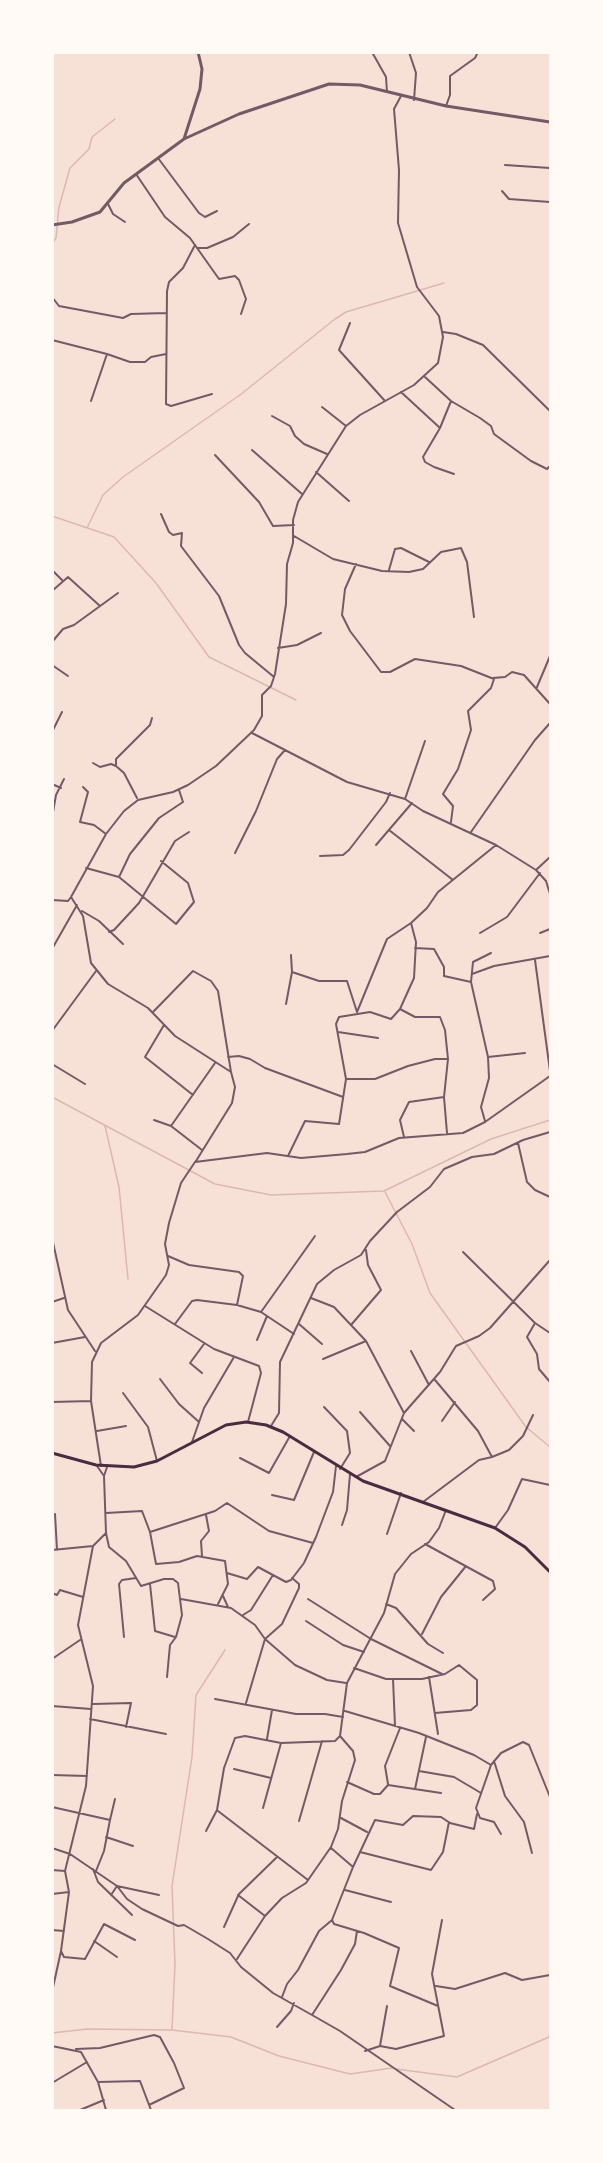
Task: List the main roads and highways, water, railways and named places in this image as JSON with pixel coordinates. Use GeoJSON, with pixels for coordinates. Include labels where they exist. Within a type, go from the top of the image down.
{"type":"FeatureCollection","features":[{"type":"Feature","properties":{"kind":"main road"},"geometry":{"type":"LineString","coordinates":[[52,1453],[98,1466],[134,1467],[157,1461],[226,1425],[248,1422],[271,1426],[356,1478],[495,1528],[525,1547],[550,1571]]}},
{"type":"Feature","properties":{"kind":"waterway"},"geometry":{"type":"LineString","coordinates":[[52,244],[56,238],[59,207],[70,168],[89,149],[92,137],[115,119]]}},
{"type":"Feature","properties":{"kind":"waterway"},"geometry":{"type":"LineString","coordinates":[[87,528],[103,495],[123,477],[240,395],[335,319],[346,312],[444,283]]}},
{"type":"Feature","properties":{"kind":"waterway"},"geometry":{"type":"LineString","coordinates":[[52,516],[114,537],[156,583],[209,657],[296,700]]}},
{"type":"Feature","properties":{"kind":"waterway"},"geometry":{"type":"LineString","coordinates":[[52,1097],[215,1184],[271,1195],[384,1191],[491,1139],[550,1120]]}},
{"type":"Feature","properties":{"kind":"waterway"},"geometry":{"type":"LineString","coordinates":[[105,1126],[119,1187],[128,1279]]}},
{"type":"Feature","properties":{"kind":"waterway"},"geometry":{"type":"LineString","coordinates":[[385,1192],[412,1244],[430,1293],[526,1427],[550,1447]]}},
{"type":"Feature","properties":{"kind":"waterway"},"geometry":{"type":"LineString","coordinates":[[172,2029],[175,1964],[172,1886],[192,1757],[196,1695],[225,1650]]}},
{"type":"Feature","properties":{"kind":"waterway"},"geometry":{"type":"LineString","coordinates":[[52,2033],[87,2029],[172,2030],[231,2037],[279,2056],[350,2074],[392,2068]]}},
{"type":"Feature","properties":{"kind":"waterway"},"geometry":{"type":"LineString","coordinates":[[396,2069],[457,2077],[549,2037],[550,2031]]}}]}
